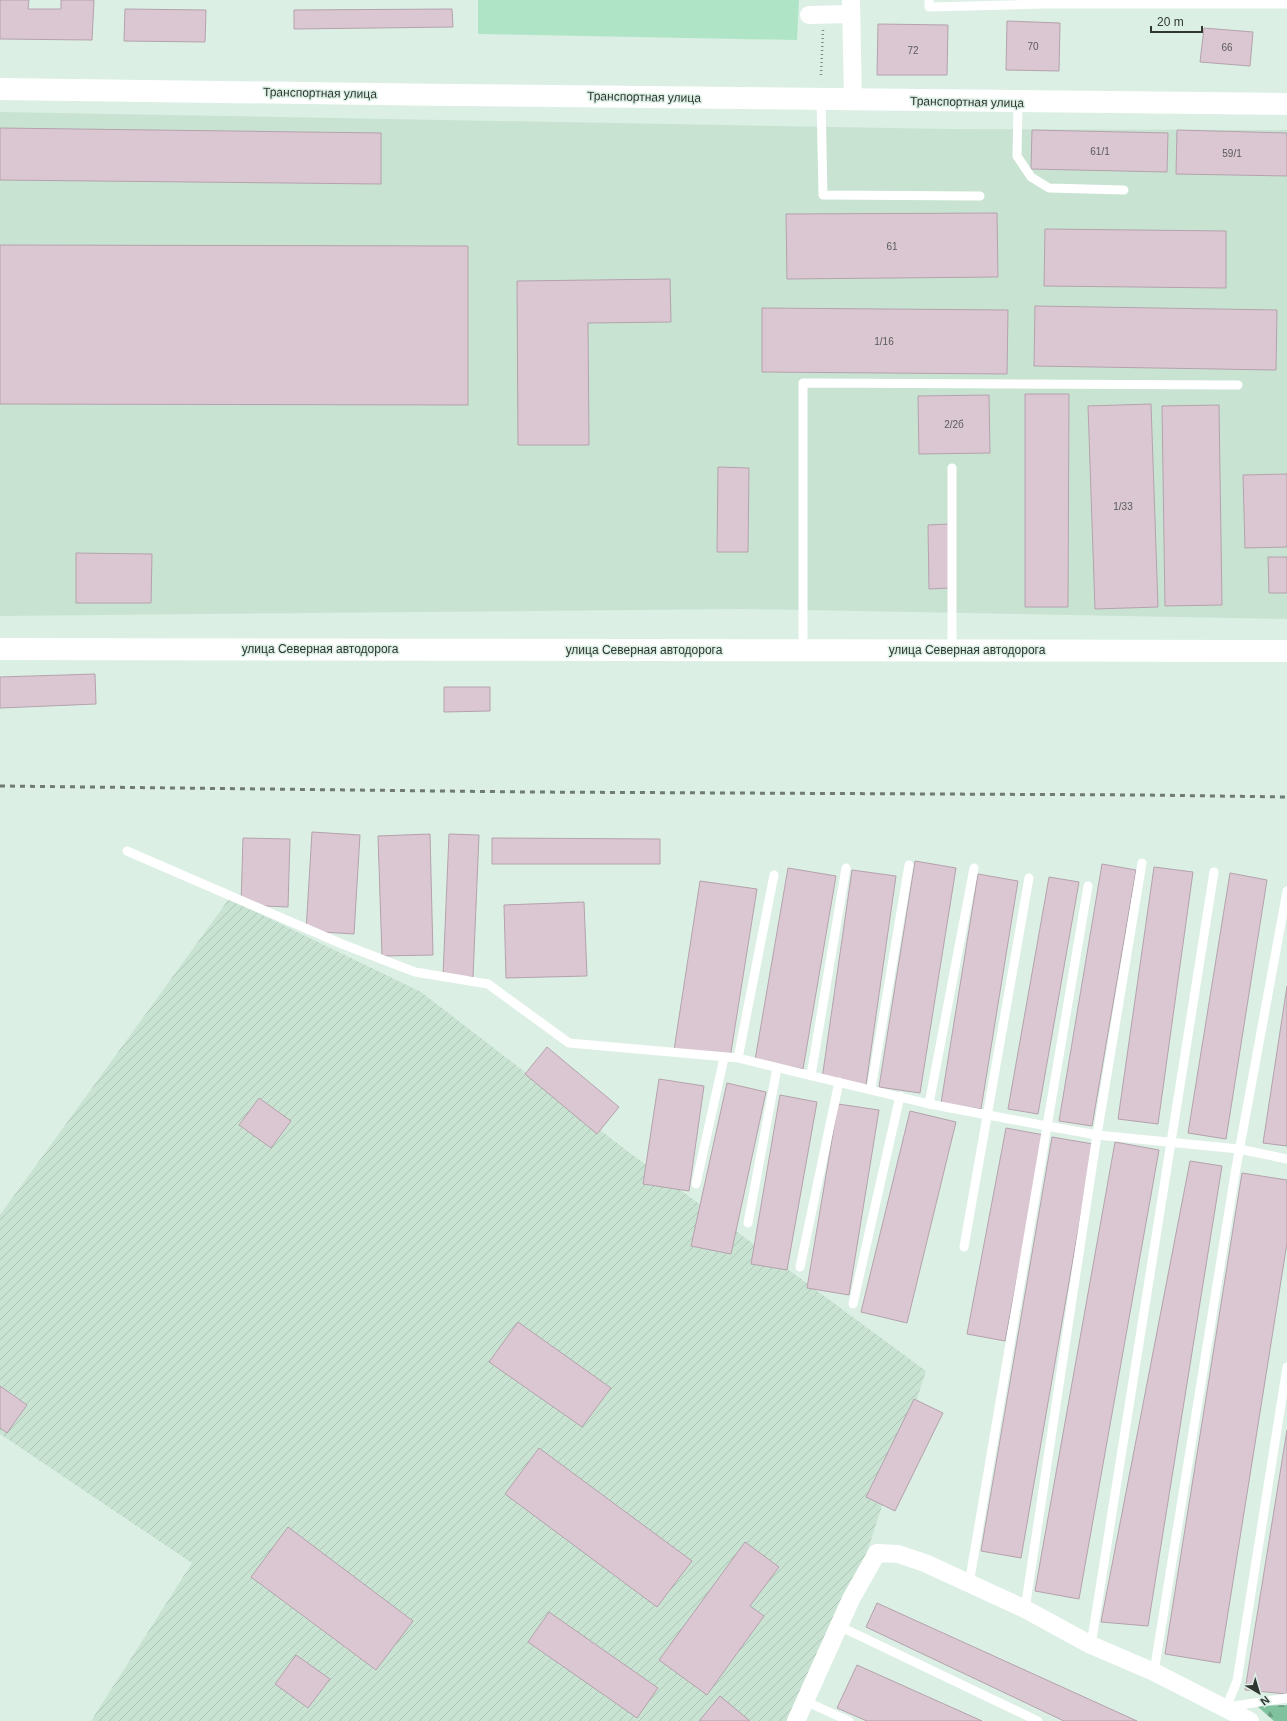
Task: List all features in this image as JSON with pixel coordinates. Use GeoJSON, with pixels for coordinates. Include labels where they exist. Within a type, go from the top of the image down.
{"type":"FeatureCollection","features":[{"type":"Feature","properties":{"kind":"street"},"geometry":{"type":"LineString","coordinates":[[816,15],[851,7],[853,100]]}},
{"type":"Feature","properties":{"kind":"street","name":"Транспортная улица"},"geometry":{"type":"LineString","coordinates":[[0,89],[821,99],[1018,103],[1287,104]]}},
{"type":"Feature","properties":{"kind":"street","name":"улица Северная автодорога"},"geometry":{"type":"LineString","coordinates":[[0,649],[1287,651]]}},
{"type":"Feature","properties":{"kind":"street"},"geometry":{"type":"LineString","coordinates":[[796,1721],[851,1599],[877,1553],[898,1554],[925,1563],[1025,1609],[1091,1645],[1154,1672],[1250,1721]]}},
{"type":"Feature","properties":{"kind":"lane"},"geometry":{"type":"LineString","coordinates":[[929,0],[929,7],[1042,2],[1282,3]]}},
{"type":"Feature","properties":{"kind":"lane"},"geometry":{"type":"LineString","coordinates":[[821,99],[823,195],[980,196]]}},
{"type":"Feature","properties":{"kind":"lane"},"geometry":{"type":"LineString","coordinates":[[1018,103],[1017,156],[1032,177],[1049,188],[1124,190]]}},
{"type":"Feature","properties":{"kind":"lane"},"geometry":{"type":"LineString","coordinates":[[803,650],[803,383],[1238,385]]}},
{"type":"Feature","properties":{"kind":"lane"},"geometry":{"type":"LineString","coordinates":[[952,468],[952,650]]}},
{"type":"Feature","properties":{"kind":"lane"},"geometry":{"type":"LineString","coordinates":[[127,851],[342,944],[415,972],[488,984],[569,1043],[724,1058],[738,1058],[811,1076],[871,1088],[929,1104],[987,1115],[1097,1135],[1239,1149],[1287,1159]]}},
{"type":"Feature","properties":{"kind":"lane"},"geometry":{"type":"LineString","coordinates":[[1025,1609],[1097,1135],[1142,862]]}},
{"type":"Feature","properties":{"kind":"lane"},"geometry":{"type":"LineString","coordinates":[[871,1088],[909,865]]}},
{"type":"Feature","properties":{"kind":"lane"},"geometry":{"type":"LineString","coordinates":[[811,1076],[846,868]]}},
{"type":"Feature","properties":{"kind":"lane"},"geometry":{"type":"LineString","coordinates":[[929,1104],[974,868]]}},
{"type":"Feature","properties":{"kind":"lane"},"geometry":{"type":"LineString","coordinates":[[1091,1645],[1214,872]]}},
{"type":"Feature","properties":{"kind":"lane"},"geometry":{"type":"LineString","coordinates":[[738,1058],[774,875]]}},
{"type":"Feature","properties":{"kind":"lane"},"geometry":{"type":"LineString","coordinates":[[964,1248],[1029,878]]}},
{"type":"Feature","properties":{"kind":"lane"},"geometry":{"type":"LineString","coordinates":[[968,1584],[1088,886]]}},
{"type":"Feature","properties":{"kind":"lane"},"geometry":{"type":"LineString","coordinates":[[1154,1672],[1239,1149],[1287,891]]}},
{"type":"Feature","properties":{"kind":"lane"},"geometry":{"type":"LineString","coordinates":[[696,1184],[724,1058]]}},
{"type":"Feature","properties":{"kind":"lane"},"geometry":{"type":"LineString","coordinates":[[748,1223],[777,1068]]}},
{"type":"Feature","properties":{"kind":"lane"},"geometry":{"type":"LineString","coordinates":[[800,1266],[839,1082]]}},
{"type":"Feature","properties":{"kind":"lane"},"geometry":{"type":"LineString","coordinates":[[853,1304],[900,1096]]}},
{"type":"Feature","properties":{"kind":"lane"},"geometry":{"type":"LineString","coordinates":[[1226,1708],[1237,1681],[1287,1367]]}},
{"type":"Feature","properties":{"kind":"lane"},"geometry":{"type":"LineString","coordinates":[[839,1626],[1038,1721]]}},
{"type":"Feature","properties":{"kind":"lane"},"geometry":{"type":"LineString","coordinates":[[1226,1708],[1287,1698]]}},
{"type":"Feature","properties":{"kind":"lane"},"geometry":{"type":"LineString","coordinates":[[805,1701],[849,1721]]}},
{"type":"Feature","properties":{"kind":"path"},"geometry":{"type":"LineString","coordinates":[[816,15],[821,75]]}},
{"type":"Feature","properties":{"kind":"shaded area"},"geometry":{"type":"Polygon","coordinates":[[[0,112],[948,129],[1287,130],[1287,619],[742,609],[0,616],[0,112]]]}},
{"type":"Feature","properties":{"kind":"shaded area"},"geometry":{"type":"Polygon","coordinates":[[[229,899],[421,992],[626,1150],[926,1371],[864,1561],[791,1721],[91,1721],[192,1563],[0,1434],[0,1215],[229,899]]]}},
{"type":"Feature","properties":{"kind":"green space"},"geometry":{"type":"Polygon","coordinates":[[[478,0],[799,0],[797,40],[478,34],[478,0]]]}},
{"type":"Feature","properties":{"kind":"green space"},"geometry":{"type":"Polygon","coordinates":[[[1287,1705],[1287,1721],[1274,1721],[1257,1706],[1287,1705]]]}},
{"type":"Feature","properties":{"kind":"building"},"geometry":{"type":"Polygon","coordinates":[[[0,0],[29,0],[28,9],[61,9],[61,0],[94,0],[92,40],[0,39],[0,0]]]}},
{"type":"Feature","properties":{"kind":"building"},"geometry":{"type":"Polygon","coordinates":[[[125,9],[206,10],[205,42],[124,41],[125,9]]]}},
{"type":"Feature","properties":{"kind":"building"},"geometry":{"type":"Polygon","coordinates":[[[452,9],[453,27],[294,29],[294,10],[452,9]]]}},
{"type":"Feature","properties":{"kind":"building"},"geometry":{"type":"Polygon","coordinates":[[[1007,21],[1060,23],[1059,71],[1006,70],[1007,21]]]}},
{"type":"Feature","properties":{"kind":"building"},"geometry":{"type":"Polygon","coordinates":[[[878,24],[948,25],[947,75],[877,75],[878,24]]]}},
{"type":"Feature","properties":{"kind":"building"},"geometry":{"type":"Polygon","coordinates":[[[1204,28],[1253,32],[1250,66],[1200,62],[1204,28]]]}},
{"type":"Feature","properties":{"kind":"building"},"geometry":{"type":"Polygon","coordinates":[[[0,128],[381,133],[381,184],[0,180],[0,128]]]}},
{"type":"Feature","properties":{"kind":"building"},"geometry":{"type":"Polygon","coordinates":[[[1032,130],[1168,133],[1167,172],[1031,169],[1032,130]]]}},
{"type":"Feature","properties":{"kind":"building"},"geometry":{"type":"Polygon","coordinates":[[[1177,130],[1287,133],[1287,176],[1176,174],[1177,130]]]}},
{"type":"Feature","properties":{"kind":"building"},"geometry":{"type":"Polygon","coordinates":[[[997,213],[998,277],[787,279],[786,214],[997,213]]]}},
{"type":"Feature","properties":{"kind":"building"},"geometry":{"type":"Polygon","coordinates":[[[1045,229],[1226,231],[1226,288],[1044,286],[1045,229]]]}},
{"type":"Feature","properties":{"kind":"building"},"geometry":{"type":"Polygon","coordinates":[[[0,245],[468,246],[468,405],[0,404],[0,245]]]}},
{"type":"Feature","properties":{"kind":"building"},"geometry":{"type":"Polygon","coordinates":[[[670,279],[671,322],[588,323],[589,445],[518,445],[517,281],[670,279]]]}},
{"type":"Feature","properties":{"kind":"building"},"geometry":{"type":"Polygon","coordinates":[[[1035,306],[1277,310],[1276,370],[1034,366],[1035,306]]]}},
{"type":"Feature","properties":{"kind":"building"},"geometry":{"type":"Polygon","coordinates":[[[762,308],[1008,310],[1007,374],[762,372],[762,308]]]}},
{"type":"Feature","properties":{"kind":"building"},"geometry":{"type":"Polygon","coordinates":[[[1025,394],[1069,394],[1068,607],[1025,607],[1025,394]]]}},
{"type":"Feature","properties":{"kind":"building"},"geometry":{"type":"Polygon","coordinates":[[[989,395],[990,453],[919,454],[918,396],[989,395]]]}},
{"type":"Feature","properties":{"kind":"building"},"geometry":{"type":"Polygon","coordinates":[[[1151,404],[1158,607],[1095,609],[1088,406],[1151,404]]]}},
{"type":"Feature","properties":{"kind":"building"},"geometry":{"type":"Polygon","coordinates":[[[1219,405],[1222,605],[1165,606],[1162,406],[1219,405]]]}},
{"type":"Feature","properties":{"kind":"building"},"geometry":{"type":"Polygon","coordinates":[[[718,467],[749,468],[748,552],[717,552],[718,467]]]}},
{"type":"Feature","properties":{"kind":"building"},"geometry":{"type":"Polygon","coordinates":[[[1287,474],[1287,547],[1245,548],[1243,475],[1287,474]]]}},
{"type":"Feature","properties":{"kind":"building"},"geometry":{"type":"Polygon","coordinates":[[[949,524],[950,588],[929,589],[928,525],[949,524]]]}},
{"type":"Feature","properties":{"kind":"building"},"geometry":{"type":"Polygon","coordinates":[[[76,553],[152,554],[151,603],[76,603],[76,553]]]}},
{"type":"Feature","properties":{"kind":"building"},"geometry":{"type":"Polygon","coordinates":[[[1268,557],[1287,557],[1287,593],[1269,593],[1268,557]]]}},
{"type":"Feature","properties":{"kind":"building"},"geometry":{"type":"Polygon","coordinates":[[[95,674],[96,704],[0,708],[0,677],[95,674]]]}},
{"type":"Feature","properties":{"kind":"building"},"geometry":{"type":"Polygon","coordinates":[[[444,687],[490,687],[490,711],[444,712],[444,687]]]}},
{"type":"Feature","properties":{"kind":"building"},"geometry":{"type":"Polygon","coordinates":[[[312,832],[360,835],[354,934],[306,931],[312,832]]]}},
{"type":"Feature","properties":{"kind":"building"},"geometry":{"type":"Polygon","coordinates":[[[430,834],[433,955],[382,956],[378,836],[430,834]]]}},
{"type":"Feature","properties":{"kind":"building"},"geometry":{"type":"Polygon","coordinates":[[[449,834],[479,835],[473,977],[443,976],[449,834]]]}},
{"type":"Feature","properties":{"kind":"building"},"geometry":{"type":"Polygon","coordinates":[[[243,838],[290,839],[288,907],[241,905],[243,838]]]}},
{"type":"Feature","properties":{"kind":"building"},"geometry":{"type":"Polygon","coordinates":[[[492,838],[660,839],[660,864],[492,864],[492,838]]]}},
{"type":"Feature","properties":{"kind":"building"},"geometry":{"type":"Polygon","coordinates":[[[915,861],[956,868],[920,1093],[879,1087],[915,861]]]}},
{"type":"Feature","properties":{"kind":"building"},"geometry":{"type":"Polygon","coordinates":[[[1102,864],[1136,870],[1092,1126],[1059,1121],[1102,864]]]}},
{"type":"Feature","properties":{"kind":"building"},"geometry":{"type":"Polygon","coordinates":[[[1154,867],[1193,872],[1158,1124],[1118,1119],[1154,867]]]}},
{"type":"Feature","properties":{"kind":"building"},"geometry":{"type":"Polygon","coordinates":[[[788,868],[836,876],[803,1069],[755,1060],[788,868]]]}},
{"type":"Feature","properties":{"kind":"building"},"geometry":{"type":"Polygon","coordinates":[[[852,870],[896,876],[866,1085],[822,1079],[852,870]]]}},
{"type":"Feature","properties":{"kind":"building"},"geometry":{"type":"Polygon","coordinates":[[[1230,873],[1267,880],[1226,1139],[1188,1133],[1230,873]]]}},
{"type":"Feature","properties":{"kind":"building"},"geometry":{"type":"Polygon","coordinates":[[[978,874],[1018,881],[981,1109],[941,1103],[978,874]]]}},
{"type":"Feature","properties":{"kind":"building"},"geometry":{"type":"Polygon","coordinates":[[[1049,877],[1079,882],[1038,1114],[1008,1109],[1049,877]]]}},
{"type":"Feature","properties":{"kind":"building"},"geometry":{"type":"Polygon","coordinates":[[[700,881],[757,889],[730,1058],[674,1050],[700,881]]]}},
{"type":"Feature","properties":{"kind":"building"},"geometry":{"type":"Polygon","coordinates":[[[584,902],[587,976],[506,978],[504,905],[584,902]]]}},
{"type":"Feature","properties":{"kind":"building"},"geometry":{"type":"Polygon","coordinates":[[[1287,986],[1287,1146],[1263,1143],[1287,986]]]}},
{"type":"Feature","properties":{"kind":"building"},"geometry":{"type":"Polygon","coordinates":[[[547,1047],[619,1107],[597,1134],[525,1074],[547,1047]]]}},
{"type":"Feature","properties":{"kind":"building"},"geometry":{"type":"Polygon","coordinates":[[[659,1079],[704,1086],[689,1191],[643,1184],[659,1079]]]}},
{"type":"Feature","properties":{"kind":"building"},"geometry":{"type":"Polygon","coordinates":[[[727,1083],[766,1092],[731,1254],[691,1246],[727,1083]]]}},
{"type":"Feature","properties":{"kind":"building"},"geometry":{"type":"Polygon","coordinates":[[[780,1095],[817,1102],[787,1270],[751,1264],[780,1095]]]}},
{"type":"Feature","properties":{"kind":"building"},"geometry":{"type":"Polygon","coordinates":[[[259,1098],[291,1121],[271,1148],[239,1125],[259,1098]]]}},
{"type":"Feature","properties":{"kind":"building"},"geometry":{"type":"Polygon","coordinates":[[[838,1104],[879,1110],[849,1295],[807,1288],[838,1104]]]}},
{"type":"Feature","properties":{"kind":"building"},"geometry":{"type":"Polygon","coordinates":[[[910,1111],[956,1122],[907,1323],[861,1312],[910,1111]]]}},
{"type":"Feature","properties":{"kind":"building"},"geometry":{"type":"Polygon","coordinates":[[[1006,1128],[1044,1135],[1005,1341],[967,1334],[1006,1128]]]}},
{"type":"Feature","properties":{"kind":"building"},"geometry":{"type":"Polygon","coordinates":[[[1052,1137],[1093,1144],[1021,1558],[981,1551],[1052,1137]]]}},
{"type":"Feature","properties":{"kind":"building"},"geometry":{"type":"Polygon","coordinates":[[[1115,1142],[1159,1150],[1079,1599],[1035,1591],[1115,1142]]]}},
{"type":"Feature","properties":{"kind":"building"},"geometry":{"type":"Polygon","coordinates":[[[1190,1161],[1222,1166],[1148,1626],[1101,1622],[1190,1161]]]}},
{"type":"Feature","properties":{"kind":"building"},"geometry":{"type":"Polygon","coordinates":[[[1242,1173],[1287,1180],[1287,1243],[1220,1663],[1165,1654],[1242,1173]]]}},
{"type":"Feature","properties":{"kind":"building"},"geometry":{"type":"Polygon","coordinates":[[[518,1322],[611,1388],[582,1427],[489,1362],[518,1322]]]}},
{"type":"Feature","properties":{"kind":"building"},"geometry":{"type":"Polygon","coordinates":[[[0,1386],[27,1405],[7,1433],[0,1428],[0,1386]]]}},
{"type":"Feature","properties":{"kind":"building"},"geometry":{"type":"Polygon","coordinates":[[[914,1399],[943,1413],[895,1511],[866,1497],[914,1399]]]}},
{"type":"Feature","properties":{"kind":"building"},"geometry":{"type":"Polygon","coordinates":[[[1287,1430],[1287,1694],[1245,1690],[1287,1430]]]}},
{"type":"Feature","properties":{"kind":"building"},"geometry":{"type":"Polygon","coordinates":[[[539,1448],[692,1561],[657,1607],[505,1494],[539,1448]]]}},
{"type":"Feature","properties":{"kind":"building"},"geometry":{"type":"Polygon","coordinates":[[[288,1527],[413,1621],[376,1670],[251,1577],[288,1527]]]}},
{"type":"Feature","properties":{"kind":"building"},"geometry":{"type":"Polygon","coordinates":[[[745,1542],[779,1567],[750,1606],[764,1616],[707,1695],[659,1660],[745,1542]]]}},
{"type":"Feature","properties":{"kind":"building"},"geometry":{"type":"Polygon","coordinates":[[[877,1603],[1137,1721],[1064,1721],[866,1627],[877,1603]]]}},
{"type":"Feature","properties":{"kind":"building"},"geometry":{"type":"Polygon","coordinates":[[[549,1612],[658,1688],[637,1718],[528,1642],[549,1612]]]}},
{"type":"Feature","properties":{"kind":"building"},"geometry":{"type":"Polygon","coordinates":[[[296,1655],[330,1679],[308,1708],[275,1684],[296,1655]]]}},
{"type":"Feature","properties":{"kind":"building"},"geometry":{"type":"Polygon","coordinates":[[[857,1665],[982,1721],[867,1721],[837,1708],[857,1665]]]}},
{"type":"Feature","properties":{"kind":"building"},"geometry":{"type":"Polygon","coordinates":[[[720,1696],[750,1721],[699,1721],[720,1696]]]}},
{"type":"Feature","properties":{"kind":"railway"},"geometry":{"type":"LineString","coordinates":[[0,786],[528,792],[1287,797]]}}]}
